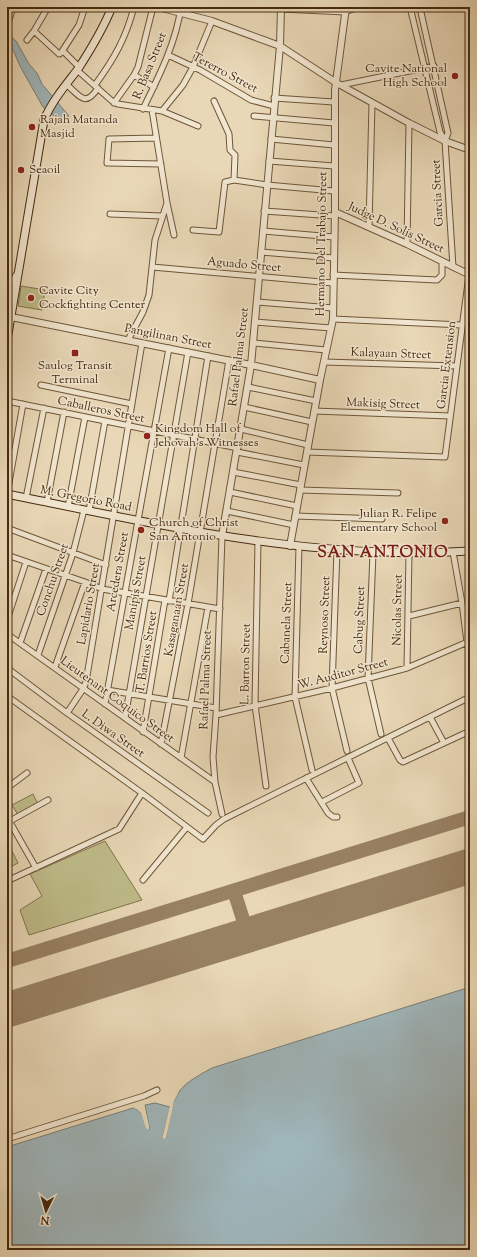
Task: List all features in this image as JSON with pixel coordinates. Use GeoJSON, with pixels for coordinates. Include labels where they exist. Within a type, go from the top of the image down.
{"type":"FeatureCollection","features":[{"type":"Feature","properties":{"kind":"main road"},"geometry":{"type":"LineString","coordinates":[[7,340],[42,128],[47,113],[57,95],[78,68],[95,42],[112,7]]}},
{"type":"Feature","properties":{"kind":"main road","name":"M. Gregorio Road"},"geometry":{"type":"LineString","coordinates":[[7,494],[200,532],[290,546],[373,552],[409,553],[470,551]]}},
{"type":"Feature","properties":{"kind":"street"},"geometry":{"type":"LineString","coordinates":[[10,17],[13,7]]}},
{"type":"Feature","properties":{"kind":"street"},"geometry":{"type":"LineString","coordinates":[[27,40],[48,7]]}},
{"type":"Feature","properties":{"kind":"street"},"geometry":{"type":"LineString","coordinates":[[34,30],[59,54],[63,51],[79,25],[85,7]]}},
{"type":"Feature","properties":{"kind":"street"},"geometry":{"type":"LineString","coordinates":[[66,84],[83,99],[87,100],[90,98],[118,51],[128,28],[134,7]]}},
{"type":"Feature","properties":{"kind":"street"},"geometry":{"type":"LineString","coordinates":[[114,103],[134,75],[143,52],[153,7]]}},
{"type":"Feature","properties":{"kind":"street"},"geometry":{"type":"LineString","coordinates":[[158,7],[180,10],[280,46],[338,84],[409,124],[445,141],[470,150]]}},
{"type":"Feature","properties":{"kind":"street"},"geometry":{"type":"LineString","coordinates":[[281,8],[346,9],[358,7]]}},
{"type":"Feature","properties":{"kind":"street","name":"Garcia Street"},"geometry":{"type":"LineString","coordinates":[[410,7],[440,132],[445,141]]}},
{"type":"Feature","properties":{"kind":"street","name":"Garcia Street"},"geometry":{"type":"LineString","coordinates":[[421,7],[448,133],[445,141],[453,266]]}},
{"type":"Feature","properties":{"kind":"street","name":"Rafael Palma Street"},"geometry":{"type":"LineString","coordinates":[[222,814],[215,782],[213,758],[216,715],[222,536],[251,365],[270,139],[280,46],[281,8]]}},
{"type":"Feature","properties":{"kind":"street","name":"Hermano Del Trabajo Street"},"geometry":{"type":"LineString","coordinates":[[290,546],[314,411],[333,319],[335,214],[334,102],[338,84],[346,9]]}},
{"type":"Feature","properties":{"kind":"street","name":"R. Basa Street"},"geometry":{"type":"LineString","coordinates":[[143,109],[168,55],[180,10]]}},
{"type":"Feature","properties":{"kind":"street"},"geometry":{"type":"LineString","coordinates":[[162,111],[183,85],[193,67],[212,22]]}},
{"type":"Feature","properties":{"kind":"street"},"geometry":{"type":"LineString","coordinates":[[63,51],[114,103],[162,111],[198,126]]}},
{"type":"Feature","properties":{"kind":"street","name":"Tererro Street"},"geometry":{"type":"LineString","coordinates":[[168,55],[193,67],[251,100],[274,106]]}},
{"type":"Feature","properties":{"kind":"street"},"geometry":{"type":"LineString","coordinates":[[338,84],[434,66]]}},
{"type":"Feature","properties":{"kind":"street"},"geometry":{"type":"LineString","coordinates":[[134,75],[154,87]]}},
{"type":"Feature","properties":{"kind":"street"},"geometry":{"type":"LineString","coordinates":[[274,98],[334,102]]}},
{"type":"Feature","properties":{"kind":"street"},"geometry":{"type":"LineString","coordinates":[[214,101],[229,134],[230,150],[235,155],[234,180]]}},
{"type":"Feature","properties":{"kind":"street"},"geometry":{"type":"LineString","coordinates":[[369,227],[372,103]]}},
{"type":"Feature","properties":{"kind":"street"},"geometry":{"type":"LineString","coordinates":[[152,110],[167,203],[174,235]]}},
{"type":"Feature","properties":{"kind":"street"},"geometry":{"type":"LineString","coordinates":[[254,116],[334,123]]}},
{"type":"Feature","properties":{"kind":"street"},"geometry":{"type":"LineString","coordinates":[[407,244],[409,124]]}},
{"type":"Feature","properties":{"kind":"street"},"geometry":{"type":"LineString","coordinates":[[156,138],[109,139],[106,163],[161,164]]}},
{"type":"Feature","properties":{"kind":"street"},"geometry":{"type":"LineString","coordinates":[[270,139],[334,145]]}},
{"type":"Feature","properties":{"kind":"street"},"geometry":{"type":"LineString","coordinates":[[269,161],[334,166]]}},
{"type":"Feature","properties":{"kind":"street"},"geometry":{"type":"LineString","coordinates":[[193,230],[219,232],[225,182],[234,180],[267,185],[334,191]]}},
{"type":"Feature","properties":{"kind":"street"},"geometry":{"type":"LineString","coordinates":[[128,340],[143,312],[149,295],[155,240],[167,203]]}},
{"type":"Feature","properties":{"kind":"street"},"geometry":{"type":"LineString","coordinates":[[264,211],[335,214]]}},
{"type":"Feature","properties":{"kind":"street"},"geometry":{"type":"LineString","coordinates":[[110,214],[162,216]]}},
{"type":"Feature","properties":{"kind":"street","name":"Judge D. Solis Street"},"geometry":{"type":"LineString","coordinates":[[335,214],[407,244],[469,275]]}},
{"type":"Feature","properties":{"kind":"street"},"geometry":{"type":"LineString","coordinates":[[263,231],[334,237]]}},
{"type":"Feature","properties":{"kind":"street"},"geometry":{"type":"LineString","coordinates":[[261,252],[334,258]]}},
{"type":"Feature","properties":{"kind":"street"},"geometry":{"type":"LineString","coordinates":[[334,276],[437,280],[442,275],[442,261]]}},
{"type":"Feature","properties":{"kind":"street","name":"Aguado Street"},"geometry":{"type":"LineString","coordinates":[[152,267],[333,283]]}},
{"type":"Feature","properties":{"kind":"street"},"geometry":{"type":"LineString","coordinates":[[7,292],[19,269]]}},
{"type":"Feature","properties":{"kind":"street","name":"Garcia Extension"},"geometry":{"type":"LineString","coordinates":[[307,452],[446,457],[469,275]]}},
{"type":"Feature","properties":{"kind":"street"},"geometry":{"type":"LineString","coordinates":[[257,302],[333,308]]}},
{"type":"Feature","properties":{"kind":"street","name":"Pangilinan Street"},"geometry":{"type":"LineString","coordinates":[[11,317],[229,360],[320,380]]}},
{"type":"Feature","properties":{"kind":"street"},"geometry":{"type":"LineString","coordinates":[[333,319],[462,325]]}},
{"type":"Feature","properties":{"kind":"street"},"geometry":{"type":"LineString","coordinates":[[255,322],[331,328]]}},
{"type":"Feature","properties":{"kind":"street","name":"Lapidario Street"},"geometry":{"type":"LineString","coordinates":[[67,714],[83,689],[102,590],[142,343]]}},
{"type":"Feature","properties":{"kind":"street"},"geometry":{"type":"LineString","coordinates":[[253,343],[326,350]]}},
{"type":"Feature","properties":{"kind":"street","name":"Arcedera Street"},"geometry":{"type":"LineString","coordinates":[[105,704],[169,348]]}},
{"type":"Feature","properties":{"kind":"street","name":"Manipis Street"},"geometry":{"type":"LineString","coordinates":[[124,718],[130,694],[188,352]]}},
{"type":"Feature","properties":{"kind":"street","name":"T. Barrios Street"},"geometry":{"type":"LineString","coordinates":[[143,732],[196,439],[208,356]]}},
{"type":"Feature","properties":{"kind":"street","name":"Kasaganaan Street"},"geometry":{"type":"LineString","coordinates":[[161,744],[188,604],[229,360]]}},
{"type":"Feature","properties":{"kind":"street","name":"Kalayaan Street"},"geometry":{"type":"LineString","coordinates":[[324,362],[457,366]]}},
{"type":"Feature","properties":{"kind":"street"},"geometry":{"type":"LineString","coordinates":[[41,385],[132,404]]}},
{"type":"Feature","properties":{"kind":"street"},"geometry":{"type":"LineString","coordinates":[[248,387],[316,401]]}},
{"type":"Feature","properties":{"kind":"street","name":"Caballeros Street"},"geometry":{"type":"LineString","coordinates":[[7,401],[215,443],[237,450],[304,465]]}},
{"type":"Feature","properties":{"kind":"street"},"geometry":{"type":"LineString","coordinates":[[7,494],[23,404]]}},
{"type":"Feature","properties":{"kind":"street"},"geometry":{"type":"LineString","coordinates":[[244,407],[312,422]]}},
{"type":"Feature","properties":{"kind":"street"},"geometry":{"type":"LineString","coordinates":[[26,498],[44,408]]}},
{"type":"Feature","properties":{"kind":"street","name":"Makisig Street"},"geometry":{"type":"LineString","coordinates":[[314,411],[450,416]]}},
{"type":"Feature","properties":{"kind":"street"},"geometry":{"type":"LineString","coordinates":[[47,502],[64,412]]}},
{"type":"Feature","properties":{"kind":"street"},"geometry":{"type":"LineString","coordinates":[[68,507],[85,417]]}},
{"type":"Feature","properties":{"kind":"street","name":"Conchu Street"},"geometry":{"type":"LineString","coordinates":[[38,655],[66,576],[86,510],[105,421]]}},
{"type":"Feature","properties":{"kind":"street"},"geometry":{"type":"LineString","coordinates":[[241,430],[308,445]]}},
{"type":"Feature","properties":{"kind":"street"},"geometry":{"type":"LineString","coordinates":[[233,472],[300,488],[398,493]]}},
{"type":"Feature","properties":{"kind":"street"},"geometry":{"type":"LineString","coordinates":[[230,492],[297,506]]}},
{"type":"Feature","properties":{"kind":"street"},"geometry":{"type":"LineString","coordinates":[[227,511],[294,525]]}},
{"type":"Feature","properties":{"kind":"street"},"geometry":{"type":"LineString","coordinates":[[295,516],[382,519]]}},
{"type":"Feature","properties":{"kind":"street"},"geometry":{"type":"LineString","coordinates":[[7,528],[106,565]]}},
{"type":"Feature","properties":{"kind":"street","name":"L. Barron Street"},"geometry":{"type":"LineString","coordinates":[[258,541],[255,705],[266,786]]}},
{"type":"Feature","properties":{"kind":"street","name":"Cabanela Street"},"geometry":{"type":"LineString","coordinates":[[299,546],[294,697],[312,770]]}},
{"type":"Feature","properties":{"kind":"street","name":"Reynoso Street"},"geometry":{"type":"LineString","coordinates":[[336,550],[332,688],[347,752]]}},
{"type":"Feature","properties":{"kind":"street","name":"Cabug Street"},"geometry":{"type":"LineString","coordinates":[[373,552],[368,678],[381,734]]}},
{"type":"Feature","properties":{"kind":"street"},"geometry":{"type":"LineString","coordinates":[[453,552],[470,653]]}},
{"type":"Feature","properties":{"kind":"street","name":"Nicolas Street"},"geometry":{"type":"LineString","coordinates":[[407,668],[409,553]]}},
{"type":"Feature","properties":{"kind":"street"},"geometry":{"type":"LineString","coordinates":[[7,555],[46,570],[85,582],[102,590],[220,609]]}},
{"type":"Feature","properties":{"kind":"street"},"geometry":{"type":"LineString","coordinates":[[7,620],[26,562]]}},
{"type":"Feature","properties":{"kind":"street"},"geometry":{"type":"LineString","coordinates":[[20,643],[46,570]]}},
{"type":"Feature","properties":{"kind":"street"},"geometry":{"type":"LineString","coordinates":[[55,667],[85,582]]}},
{"type":"Feature","properties":{"kind":"street"},"geometry":{"type":"LineString","coordinates":[[409,616],[462,603]]}},
{"type":"Feature","properties":{"kind":"street"},"geometry":{"type":"LineString","coordinates":[[181,758],[208,607]]}},
{"type":"Feature","properties":{"kind":"street","name":"Lieutenant Coquico Street"},"geometry":{"type":"LineString","coordinates":[[7,634],[215,782]]}},
{"type":"Feature","properties":{"kind":"street","name":"W. Auditor Street"},"geometry":{"type":"LineString","coordinates":[[216,715],[332,688],[407,668],[468,642]]}},
{"type":"Feature","properties":{"kind":"street","name":"L. Diwa Street"},"geometry":{"type":"LineString","coordinates":[[7,668],[67,714],[208,814]]}},
{"type":"Feature","properties":{"kind":"street"},"geometry":{"type":"LineString","coordinates":[[107,690],[216,708]]}},
{"type":"Feature","properties":{"kind":"street"},"geometry":{"type":"LineString","coordinates":[[7,696],[142,793],[203,839],[224,819],[470,697]]}},
{"type":"Feature","properties":{"kind":"street"},"geometry":{"type":"LineString","coordinates":[[430,717],[444,743]]}},
{"type":"Feature","properties":{"kind":"street"},"geometry":{"type":"LineString","coordinates":[[388,738],[400,760],[403,762],[470,731]]}},
{"type":"Feature","properties":{"kind":"street"},"geometry":{"type":"LineString","coordinates":[[322,802],[359,783],[348,758]]}},
{"type":"Feature","properties":{"kind":"street"},"geometry":{"type":"LineString","coordinates":[[7,788],[27,773]]}},
{"type":"Feature","properties":{"kind":"street"},"geometry":{"type":"LineString","coordinates":[[306,778],[330,815],[337,817]]}},
{"type":"Feature","properties":{"kind":"street"},"geometry":{"type":"LineString","coordinates":[[7,881],[119,829],[142,793]]}},
{"type":"Feature","properties":{"kind":"street"},"geometry":{"type":"LineString","coordinates":[[36,868],[8,819],[48,800]]}},
{"type":"Feature","properties":{"kind":"street"},"geometry":{"type":"LineString","coordinates":[[143,880],[186,827]]}},
{"type":"Feature","properties":{"kind":"street"},"geometry":{"type":"LineString","coordinates":[[7,1140],[144,1096],[157,1090]]}},
{"type":"Feature","properties":{"kind":"shaded area","name":"Cavite City Cockfighting Center"},"geometry":{"type":"Polygon","coordinates":[[[21,286],[45,290],[42,310],[18,306],[21,286]]]}},
{"type":"Feature","properties":{"kind":"shaded area"},"geometry":{"type":"Polygon","coordinates":[[[33,794],[38,804],[18,815],[12,805],[33,794]]]}},
{"type":"Feature","properties":{"kind":"shaded area"},"geometry":{"type":"Polygon","coordinates":[[[7,841],[18,863],[7,869],[7,841]]]}},
{"type":"Feature","properties":{"kind":"shaded area"},"geometry":{"type":"Polygon","coordinates":[[[105,841],[142,900],[29,935],[20,910],[42,896],[30,874],[105,841]]]}},
{"type":"Feature","properties":{"kind":"water"},"geometry":{"type":"Polygon","coordinates":[[[7,36],[16,41],[29,64],[37,73],[42,84],[69,116],[60,121],[43,107],[20,66],[13,50],[7,44],[7,36]]]}},
{"type":"Feature","properties":{"kind":"water"},"geometry":{"type":"Polygon","coordinates":[[[470,987],[470,1250],[7,1250],[7,1147],[133,1108],[137,1109],[141,1114],[149,1130],[145,1105],[155,1103],[170,1107],[162,1138],[166,1138],[171,1109],[180,1090],[191,1080],[212,1068],[470,987]]]}},
{"type":"Feature","properties":{"kind":"pier"},"geometry":{"type":"Polygon","coordinates":[[[179,1091],[174,1101],[166,1138],[164,1139],[162,1138],[170,1105],[176,1092],[179,1091]]]}},
{"type":"Feature","properties":{"kind":"pier"},"geometry":{"type":"Polygon","coordinates":[[[143,1104],[149,1130],[146,1128],[141,1113],[137,1109],[133,1108],[136,1106],[140,1109],[146,1121],[143,1104]]]}},
{"type":"Feature","properties":{"kind":"taxiway"},"geometry":{"type":"LineString","coordinates":[[7,961],[470,817]]}},
{"type":"Feature","properties":{"kind":"taxiway"},"geometry":{"type":"LineString","coordinates":[[234,891],[248,935]]}},
{"type":"Feature","properties":{"kind":"runway"},"geometry":{"type":"LineString","coordinates":[[7,1010],[470,866]]}},
{"type":"Feature","properties":{"kind":"place","name":"Cavite National High School"},"geometry":{"type":"Point","coordinates":[455,76]}},
{"type":"Feature","properties":{"kind":"place","name":"Rajah Matanda Masjid"},"geometry":{"type":"Point","coordinates":[32,127]}},
{"type":"Feature","properties":{"kind":"place","name":"Seaoil"},"geometry":{"type":"Point","coordinates":[21,170]}},
{"type":"Feature","properties":{"kind":"place","name":"Cavite City Cockfighting Center"},"geometry":{"type":"Point","coordinates":[31,298]}},
{"type":"Feature","properties":{"kind":"place","name":"Saulog Transit Terminal"},"geometry":{"type":"Point","coordinates":[75,353]}},
{"type":"Feature","properties":{"kind":"place","name":"Kingdom Hall of Jehovah's Witnesses"},"geometry":{"type":"Point","coordinates":[147,436]}},
{"type":"Feature","properties":{"kind":"place","name":"Julian R. Felipe Elementary School"},"geometry":{"type":"Point","coordinates":[445,521]}},
{"type":"Feature","properties":{"kind":"place","name":"Church of Christ San Antonio"},"geometry":{"type":"Point","coordinates":[141,530]}},
{"type":"Feature","properties":{"kind":"district","name":"SAN ANTONIO"},"geometry":{"type":"Point","coordinates":[383,553]}}]}
